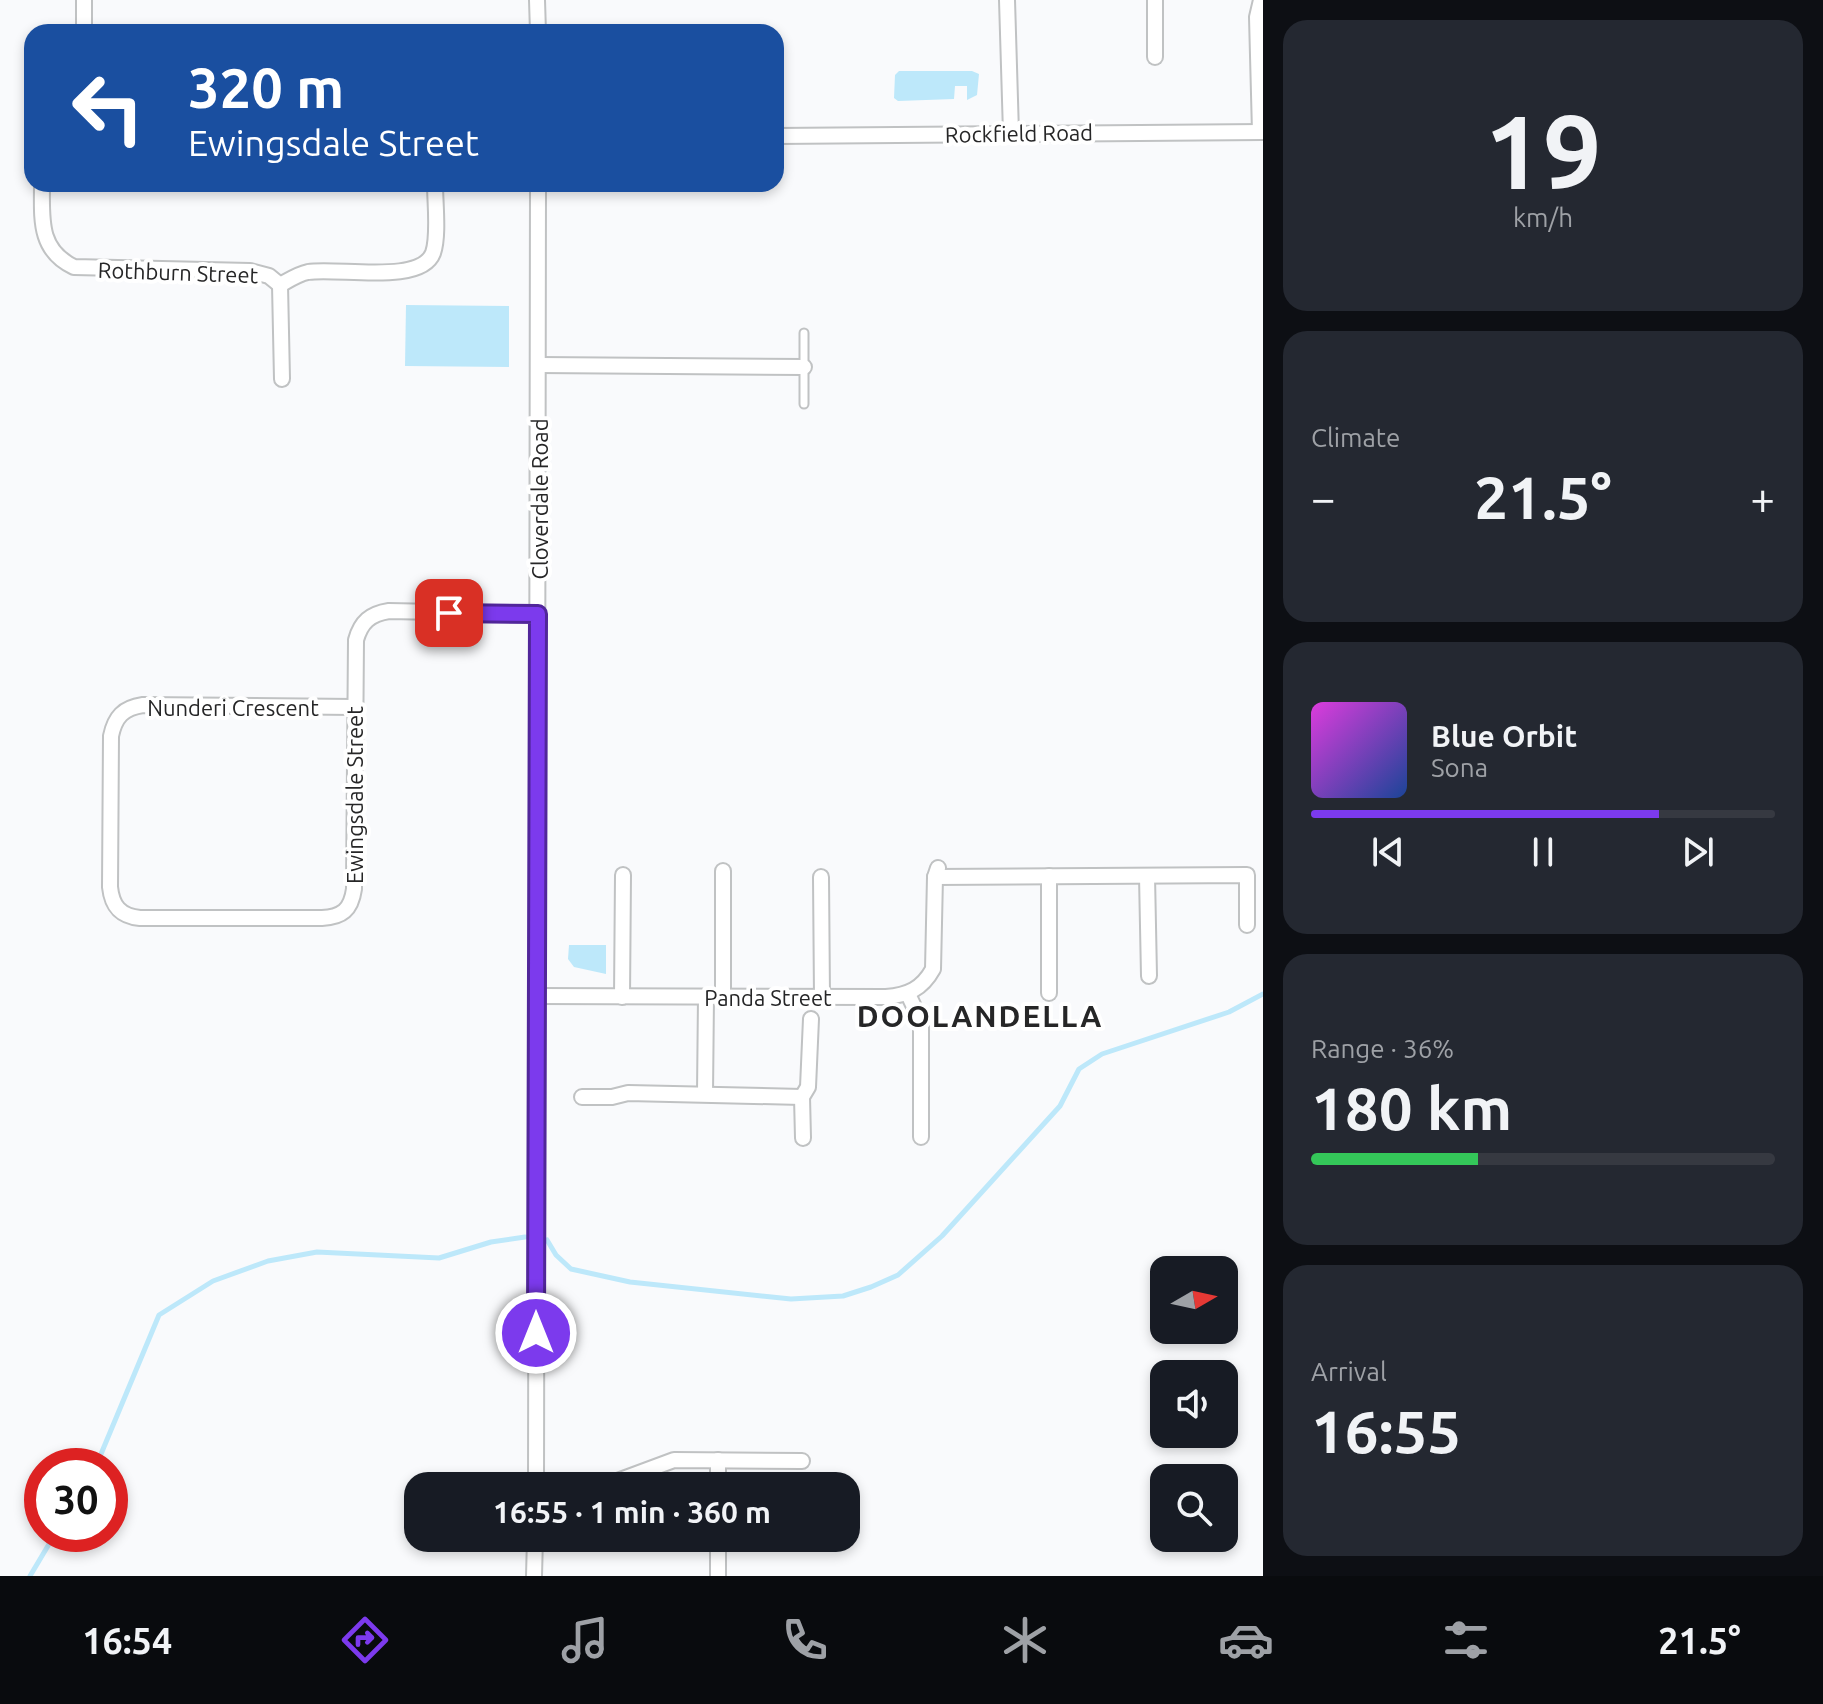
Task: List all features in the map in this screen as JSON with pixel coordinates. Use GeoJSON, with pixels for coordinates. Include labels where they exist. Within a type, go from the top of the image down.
{"type":"FeatureCollection","features":[{"type":"Feature","properties":{"kind":"street"},"geometry":{"type":"LineString","coordinates":[[84,0],[84,24]]}},
{"type":"Feature","properties":{"kind":"street"},"geometry":{"type":"LineString","coordinates":[[537,0],[538,24]]}},
{"type":"Feature","properties":{"kind":"street"},"geometry":{"type":"LineString","coordinates":[[1007,0],[1011,133]]}},
{"type":"Feature","properties":{"kind":"street"},"geometry":{"type":"LineString","coordinates":[[1155,0],[1155,57]]}},
{"type":"Feature","properties":{"kind":"street"},"geometry":{"type":"LineString","coordinates":[[1261,0],[1257,17],[1262,132]]}},
{"type":"Feature","properties":{"kind":"street","name":"Rockfield Road"},"geometry":{"type":"LineString","coordinates":[[784,136],[1262,132]]}},
{"type":"Feature","properties":{"kind":"street","name":"Rothburn Street"},"geometry":{"type":"LineString","coordinates":[[42,192],[45,241],[58,258],[74,267],[250,271],[269,276],[280,285]]}},
{"type":"Feature","properties":{"kind":"street"},"geometry":{"type":"LineString","coordinates":[[282,379],[280,285],[310,272],[401,271],[420,267],[430,259],[434,246],[435,192]]}},
{"type":"Feature","properties":{"kind":"street","name":"Cloverdale Road"},"geometry":{"type":"LineString","coordinates":[[536,1472],[538,192]]}},
{"type":"Feature","properties":{"kind":"street"},"geometry":{"type":"LineString","coordinates":[[539,365],[804,367]]}},
{"type":"Feature","properties":{"kind":"street","name":"Ewingsdale Street"},"geometry":{"type":"LineString","coordinates":[[116,909],[140,918],[333,918],[344,912],[349,907],[354,889],[356,640],[363,622],[377,613],[389,611],[538,614]]}},
{"type":"Feature","properties":{"kind":"street","name":"Nunderi Crescent"},"geometry":{"type":"LineString","coordinates":[[116,909],[110,887],[111,736],[113,725],[121,713],[143,705],[354,707]]}},
{"type":"Feature","properties":{"kind":"street"},"geometry":{"type":"LineString","coordinates":[[723,871],[723,997]]}},
{"type":"Feature","properties":{"kind":"street"},"geometry":{"type":"LineString","coordinates":[[921,1137],[921,1027],[908,994],[927,980],[933,969],[937,872],[1049,876],[1247,875],[1247,925]]}},
{"type":"Feature","properties":{"kind":"street"},"geometry":{"type":"LineString","coordinates":[[622,997],[623,875]]}},
{"type":"Feature","properties":{"kind":"street"},"geometry":{"type":"LineString","coordinates":[[1049,876],[1049,993]]}},
{"type":"Feature","properties":{"kind":"street"},"geometry":{"type":"LineString","coordinates":[[1147,876],[1149,976]]}},
{"type":"Feature","properties":{"kind":"street"},"geometry":{"type":"LineString","coordinates":[[821,877],[822,997]]}},
{"type":"Feature","properties":{"kind":"street","name":"Panda Street"},"geometry":{"type":"LineString","coordinates":[[537,996],[886,997],[908,994]]}},
{"type":"Feature","properties":{"kind":"street"},"geometry":{"type":"LineString","coordinates":[[705,1094],[706,997]]}},
{"type":"Feature","properties":{"kind":"street"},"geometry":{"type":"LineString","coordinates":[[803,1138],[802,1097],[808,1087],[811,1019]]}},
{"type":"Feature","properties":{"kind":"street"},"geometry":{"type":"LineString","coordinates":[[582,1097],[612,1097],[628,1093],[802,1097]]}},
{"type":"Feature","properties":{"kind":"street"},"geometry":{"type":"LineString","coordinates":[[642,1472],[674,1460],[802,1461]]}},
{"type":"Feature","properties":{"kind":"street"},"geometry":{"type":"LineString","coordinates":[[718,1460],[718,1472]]}},
{"type":"Feature","properties":{"kind":"street"},"geometry":{"type":"LineString","coordinates":[[534,1576],[535,1552]]}},
{"type":"Feature","properties":{"kind":"street"},"geometry":{"type":"LineString","coordinates":[[718,1552],[718,1576]]}},
{"type":"Feature","properties":{"kind":"lane"},"geometry":{"type":"LineString","coordinates":[[804,333],[804,404]]}},
{"type":"Feature","properties":{"kind":"water"},"geometry":{"type":"Polygon","coordinates":[[[899,71],[972,71],[979,74],[977,95],[967,100],[967,86],[955,86],[954,99],[898,101],[894,98],[895,75],[899,71]]]}},
{"type":"Feature","properties":{"kind":"water"},"geometry":{"type":"Polygon","coordinates":[[[406,305],[509,306],[509,367],[405,366],[406,305]]]}},
{"type":"Feature","properties":{"kind":"water"},"geometry":{"type":"Polygon","coordinates":[[[569,945],[606,945],[606,974],[574,967],[568,959],[569,945]]]}},
{"type":"Feature","properties":{"kind":"waterway"},"geometry":{"type":"LineString","coordinates":[[547,1240],[556,1255],[571,1269],[630,1282],[791,1299],[843,1296],[871,1287],[898,1275],[942,1236],[1060,1106],[1079,1069],[1102,1054],[1229,1012],[1263,994]]}},
{"type":"Feature","properties":{"kind":"waterway"},"geometry":{"type":"LineString","coordinates":[[104,1448],[159,1315],[213,1281],[268,1261],[317,1252],[439,1258],[491,1242],[525,1237]]}},
{"type":"Feature","properties":{"kind":"waterway"},"geometry":{"type":"LineString","coordinates":[[30,1576],[44,1552]]}},
{"type":"Feature","properties":{"kind":"district","name":"DOOLANDELLA"},"geometry":{"type":"Point","coordinates":[980,1016]}},
{"type":"Feature","properties":{"kind":"route"},"geometry":{"type":"LineString","coordinates":[[449,613],[538,614],[536,1333]]}}]}
